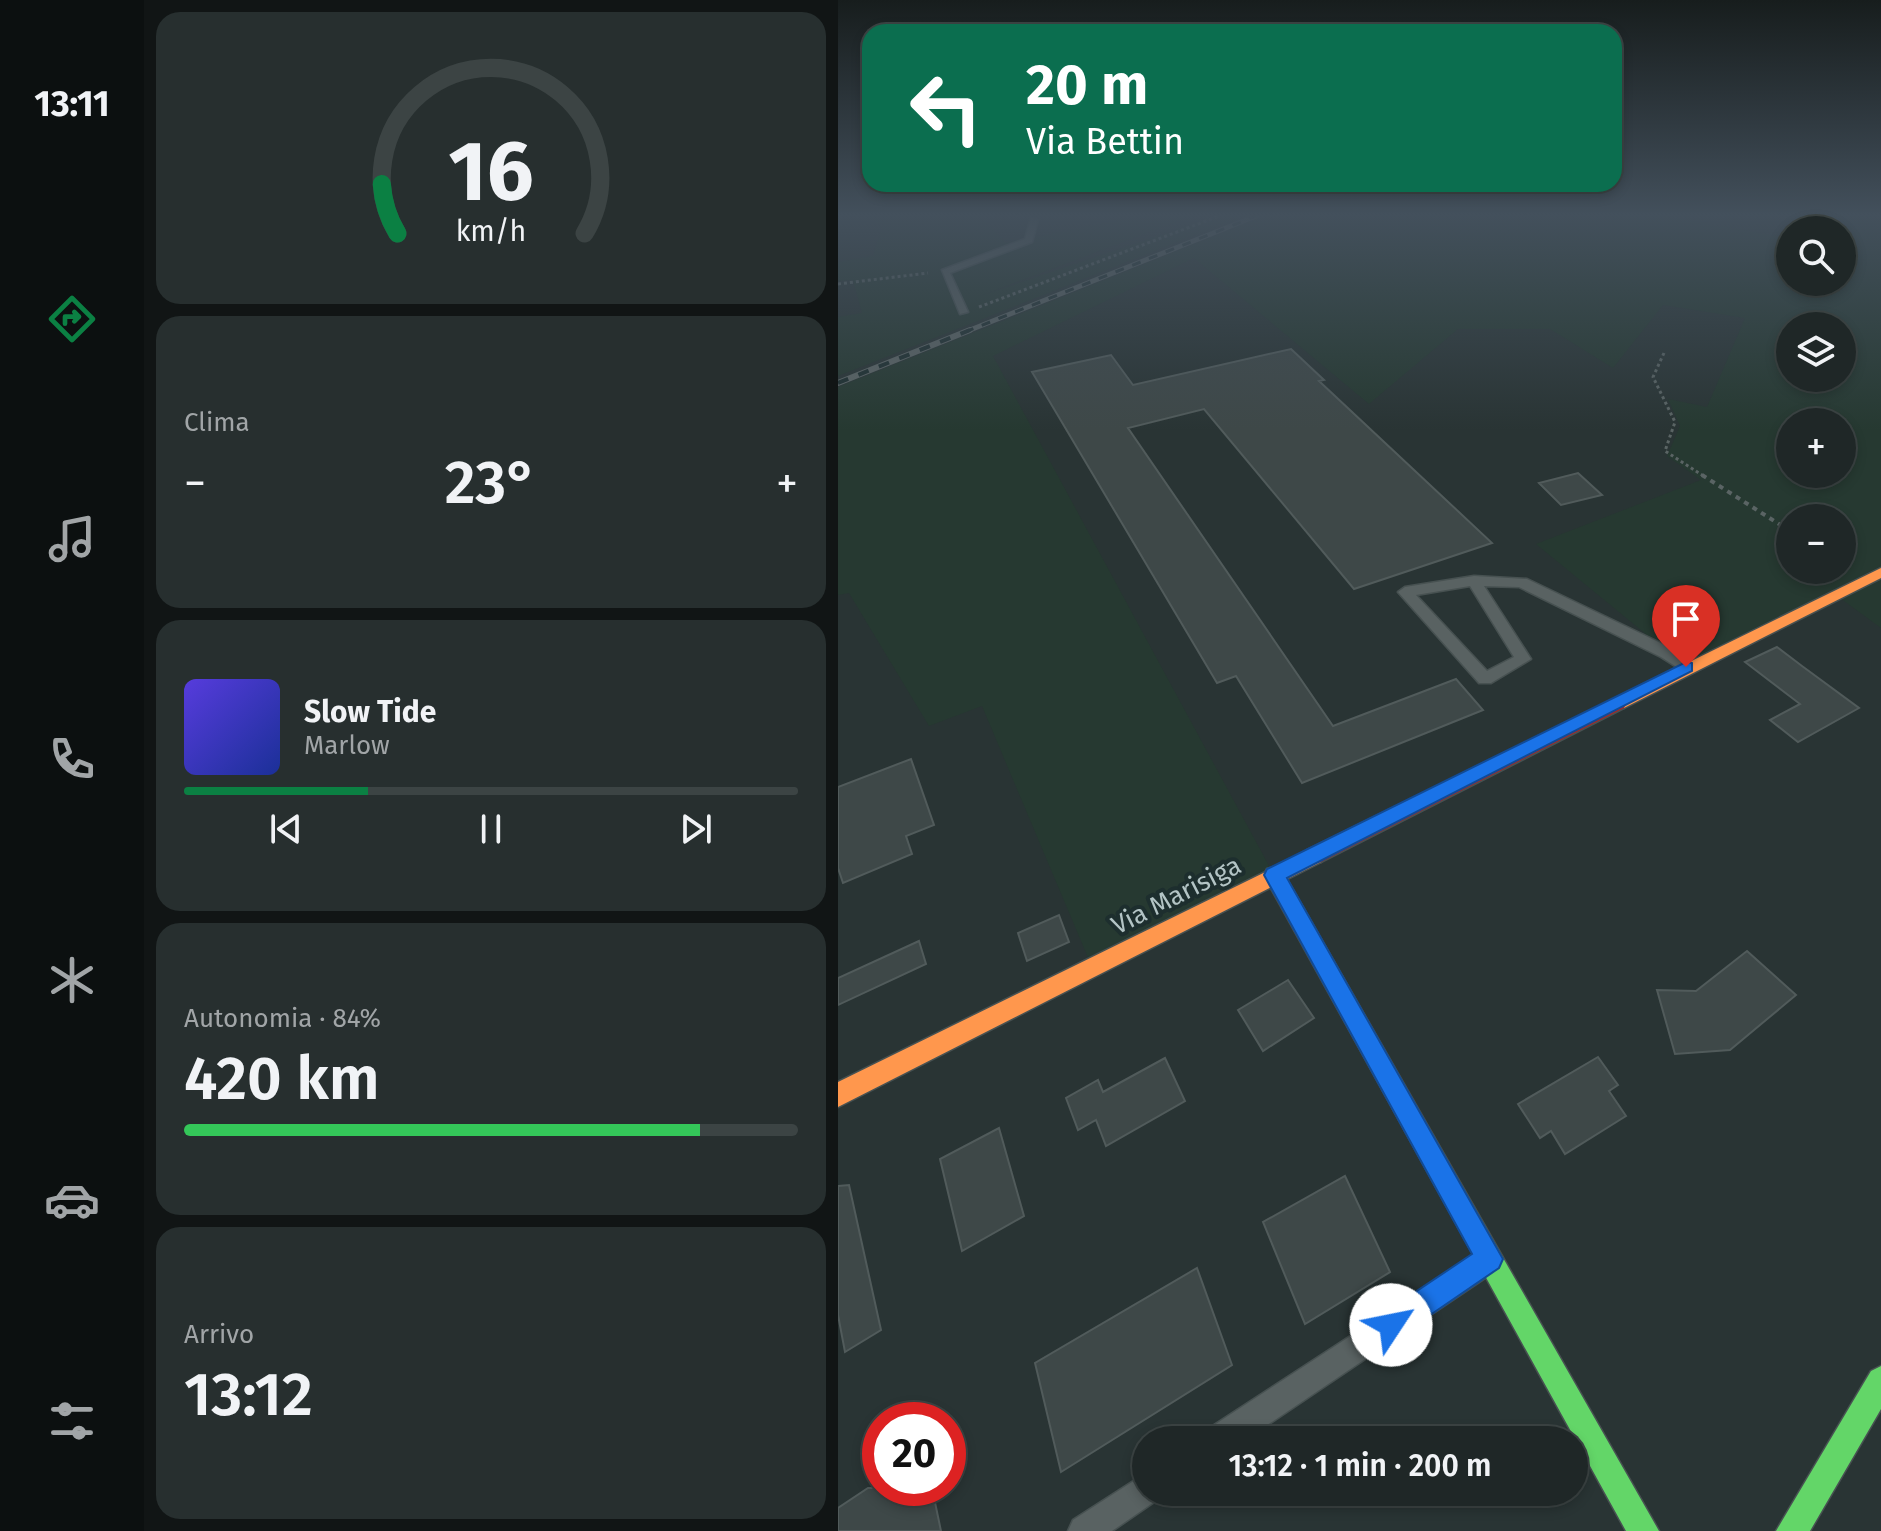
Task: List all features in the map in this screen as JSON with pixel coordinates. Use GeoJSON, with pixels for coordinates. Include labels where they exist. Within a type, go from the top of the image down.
{"type":"FeatureCollection","features":[{"type":"Feature","properties":{"kind":"main road","name":"Via Marisiga"},"geometry":{"type":"LineString","coordinates":[[838,1095],[1686,667],[1881,572]]}},
{"type":"Feature","properties":{"kind":"main road"},"geometry":{"type":"LineString","coordinates":[[1274,875],[1643,1531]]}},
{"type":"Feature","properties":{"kind":"main road"},"geometry":{"type":"LineString","coordinates":[[1792,1531],[1881,1381]]}},
{"type":"Feature","properties":{"kind":"lane"},"geometry":{"type":"LineString","coordinates":[[952,287],[963,312]]}},
{"type":"Feature","properties":{"kind":"lane"},"geometry":{"type":"LineString","coordinates":[[1474,581],[1523,659],[1485,679],[1405,592],[1474,581],[1522,582],[1667,653],[1686,667]]}},
{"type":"Feature","properties":{"kind":"lane"},"geometry":{"type":"LineString","coordinates":[[1263,855],[1274,875]]}},
{"type":"Feature","properties":{"kind":"lane"},"geometry":{"type":"LineString","coordinates":[[1240,1426],[1490,1259]]}},
{"type":"Feature","properties":{"kind":"lane"},"geometry":{"type":"LineString","coordinates":[[1084,1531],[1132,1498]]}},
{"type":"Feature","properties":{"kind":"path"},"geometry":{"type":"LineString","coordinates":[[963,312],[1028,287]]}},
{"type":"Feature","properties":{"kind":"path"},"geometry":{"type":"LineString","coordinates":[[1664,353],[1653,377],[1675,422],[1665,451],[1776,522]]}},
{"type":"Feature","properties":{"kind":"green space"},"geometry":{"type":"Polygon","coordinates":[[[855,287],[1003,287],[980,296],[1005,287],[1062,287],[838,376],[838,317],[862,313],[855,287]]]}},
{"type":"Feature","properties":{"kind":"green space"},"geometry":{"type":"Polygon","coordinates":[[[1086,287],[1134,287],[993,356],[1274,875],[1092,967],[982,706],[929,726],[849,593],[838,595],[838,387],[1086,287]]]}},
{"type":"Feature","properties":{"kind":"green space"},"geometry":{"type":"Polygon","coordinates":[[[1229,287],[1776,287],[1776,296],[1856,296],[1856,287],[1881,287],[1881,628],[1836,595],[1686,667],[1536,544],[1701,480],[1667,456],[1680,426],[1668,399],[1707,407],[1745,318],[1663,305],[1613,368],[1550,329],[1458,329],[1369,404],[1229,287]]]}},
{"type":"Feature","properties":{"kind":"building"},"geometry":{"type":"Polygon","coordinates":[[[1291,349],[1324,380],[1319,381],[1492,543],[1354,589],[1204,409],[1128,428],[1333,726],[1456,679],[1483,710],[1302,783],[1236,676],[1217,683],[1032,372],[1111,355],[1133,385],[1291,349]]]}},
{"type":"Feature","properties":{"kind":"building"},"geometry":{"type":"Polygon","coordinates":[[[1578,473],[1602,495],[1561,505],[1539,483],[1578,473]]]}},
{"type":"Feature","properties":{"kind":"building"},"geometry":{"type":"Polygon","coordinates":[[[1777,647],[1859,708],[1798,742],[1770,720],[1800,704],[1745,662],[1777,647]]]}},
{"type":"Feature","properties":{"kind":"building"},"geometry":{"type":"Polygon","coordinates":[[[911,759],[934,825],[906,836],[912,854],[843,883],[838,868],[838,787],[911,759]]]}},
{"type":"Feature","properties":{"kind":"building"},"geometry":{"type":"Polygon","coordinates":[[[1059,915],[1069,942],[1027,961],[1018,933],[1059,915]]]}},
{"type":"Feature","properties":{"kind":"building"},"geometry":{"type":"Polygon","coordinates":[[[919,941],[926,964],[838,1005],[838,978],[919,941]]]}},
{"type":"Feature","properties":{"kind":"building"},"geometry":{"type":"Polygon","coordinates":[[[1747,951],[1796,995],[1730,1050],[1675,1054],[1657,990],[1696,991],[1747,951]]]}},
{"type":"Feature","properties":{"kind":"building"},"geometry":{"type":"Polygon","coordinates":[[[1288,980],[1314,1018],[1263,1051],[1238,1010],[1288,980]]]}},
{"type":"Feature","properties":{"kind":"building"},"geometry":{"type":"Polygon","coordinates":[[[1598,1057],[1618,1085],[1609,1091],[1626,1116],[1565,1154],[1551,1131],[1540,1138],[1518,1104],[1598,1057]]]}},
{"type":"Feature","properties":{"kind":"building"},"geometry":{"type":"Polygon","coordinates":[[[1165,1058],[1185,1101],[1106,1146],[1096,1120],[1078,1130],[1066,1098],[1098,1080],[1103,1092],[1165,1058]]]}},
{"type":"Feature","properties":{"kind":"building"},"geometry":{"type":"Polygon","coordinates":[[[999,1128],[1024,1216],[962,1251],[940,1159],[999,1128]]]}},
{"type":"Feature","properties":{"kind":"building"},"geometry":{"type":"Polygon","coordinates":[[[1345,1176],[1390,1272],[1305,1324],[1263,1222],[1345,1176]]]}},
{"type":"Feature","properties":{"kind":"building"},"geometry":{"type":"Polygon","coordinates":[[[849,1185],[881,1330],[845,1352],[838,1315],[838,1186],[849,1185]]]}},
{"type":"Feature","properties":{"kind":"building"},"geometry":{"type":"Polygon","coordinates":[[[1197,1268],[1232,1365],[1061,1472],[1035,1363],[1197,1268]]]}},
{"type":"Feature","properties":{"kind":"building"},"geometry":{"type":"Polygon","coordinates":[[[862,1492],[862,1506],[936,1506],[941,1531],[838,1531],[838,1508],[862,1492]]]}},
{"type":"Feature","properties":{"kind":"railway"},"geometry":{"type":"LineString","coordinates":[[968,331],[1077,287]]}},
{"type":"Feature","properties":{"kind":"railway"},"geometry":{"type":"LineString","coordinates":[[838,383],[968,331]]}},
{"type":"Feature","properties":{"kind":"traffic: fast"},"geometry":{"type":"LineString","coordinates":[[1274,875],[1643,1531]]}},
{"type":"Feature","properties":{"kind":"traffic: fast"},"geometry":{"type":"LineString","coordinates":[[1792,1531],[1881,1381]]}},
{"type":"Feature","properties":{"kind":"traffic: slow"},"geometry":{"type":"LineString","coordinates":[[1618,704],[1881,572]]}},
{"type":"Feature","properties":{"kind":"traffic: slow"},"geometry":{"type":"LineString","coordinates":[[838,1095],[1314,856]]}},
{"type":"Feature","properties":{"kind":"traffic: jam"},"geometry":{"type":"LineString","coordinates":[[1314,856],[1618,704]]}},
{"type":"Feature","properties":{"kind":"route"},"geometry":{"type":"LineString","coordinates":[[1391,1325],[1490,1259],[1274,875],[1686,667]]}}]}
